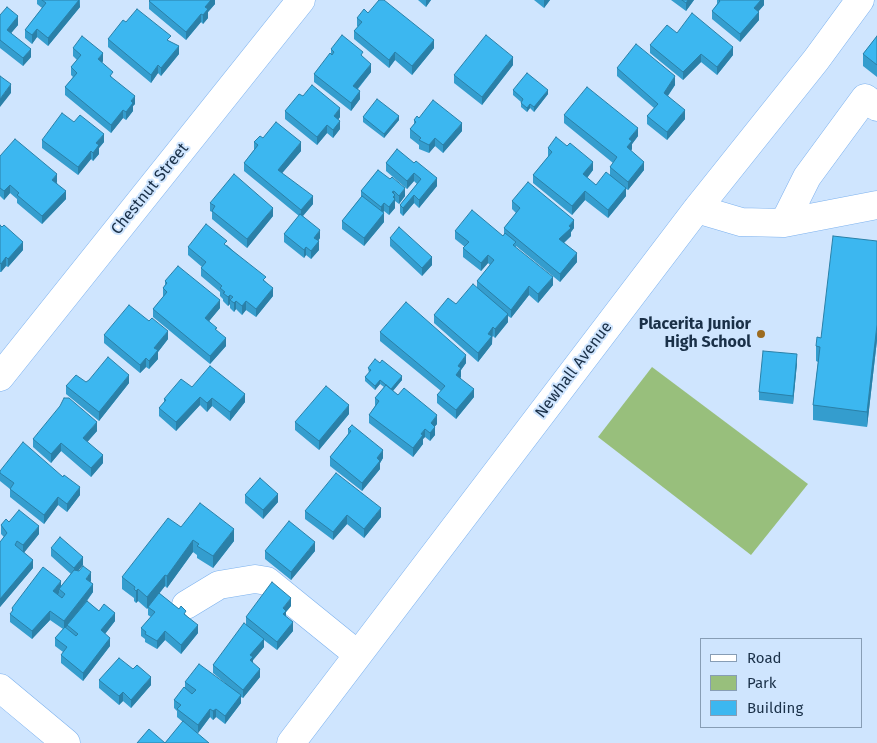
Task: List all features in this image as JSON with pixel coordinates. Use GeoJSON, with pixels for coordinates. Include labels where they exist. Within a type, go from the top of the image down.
{"type":"FeatureCollection","features":[{"type":"Feature","properties":{"kind":"street","name":"Chestnut Street"},"geometry":{"type":"LineString","coordinates":[[0,377],[300,0]]}},
{"type":"Feature","properties":{"kind":"street","name":"Newhall Avenue"},"geometry":{"type":"LineString","coordinates":[[291,743],[697,209],[816,60],[860,0]]}},
{"type":"Feature","properties":{"kind":"street"},"geometry":{"type":"LineString","coordinates":[[784,223],[807,178],[865,98],[877,107]]}},
{"type":"Feature","properties":{"kind":"street"},"geometry":{"type":"LineString","coordinates":[[697,209],[741,222],[784,223],[877,205]]}},
{"type":"Feature","properties":{"kind":"street"},"geometry":{"type":"LineString","coordinates":[[186,605],[219,585],[256,579],[267,581],[357,654]]}},
{"type":"Feature","properties":{"kind":"street"},"geometry":{"type":"LineString","coordinates":[[0,688],[66,743]]}},
{"type":"Feature","properties":{"kind":"green space"},"geometry":{"type":"Polygon","coordinates":[[[652,367],[808,484],[751,555],[598,437],[652,367]]]}},
{"type":"Feature","properties":{"kind":"building"},"geometry":{"type":"Polygon","coordinates":[[[42,0],[79,0],[48,38],[37,29],[32,35],[25,30],[46,3],[42,0]]]}},
{"type":"Feature","properties":{"kind":"building"},"geometry":{"type":"Polygon","coordinates":[[[150,0],[211,0],[205,7],[208,9],[203,15],[201,14],[186,32],[150,0]]]}},
{"type":"Feature","properties":{"kind":"building"},"geometry":{"type":"Polygon","coordinates":[[[379,0],[384,0],[434,40],[412,66],[395,52],[389,60],[354,31],[362,22],[357,18],[364,9],[368,13],[379,0]]]}},
{"type":"Feature","properties":{"kind":"building"},"geometry":{"type":"Polygon","coordinates":[[[719,0],[761,0],[754,8],[759,12],[740,34],[712,11],[719,0]]]}},
{"type":"Feature","properties":{"kind":"building"},"geometry":{"type":"Polygon","coordinates":[[[7,7],[18,16],[7,30],[31,49],[23,58],[0,40],[0,15],[7,7]]]}},
{"type":"Feature","properties":{"kind":"building"},"geometry":{"type":"Polygon","coordinates":[[[137,9],[171,36],[167,40],[179,46],[161,68],[158,65],[151,75],[108,39],[123,20],[126,22],[137,9]]]}},
{"type":"Feature","properties":{"kind":"building"},"geometry":{"type":"Polygon","coordinates":[[[692,13],[733,47],[717,67],[701,54],[683,72],[650,45],[667,25],[677,33],[692,13]]]}},
{"type":"Feature","properties":{"kind":"building"},"geometry":{"type":"Polygon","coordinates":[[[342,35],[363,52],[361,55],[371,64],[353,86],[360,91],[351,103],[314,74],[330,53],[332,55],[334,52],[331,49],[342,35]]]}},
{"type":"Feature","properties":{"kind":"building"},"geometry":{"type":"Polygon","coordinates":[[[486,35],[513,57],[482,97],[454,75],[486,35]]]}},
{"type":"Feature","properties":{"kind":"building"},"geometry":{"type":"Polygon","coordinates":[[[82,36],[103,53],[98,59],[113,72],[110,76],[135,96],[131,101],[133,103],[126,112],[123,110],[111,125],[65,87],[77,73],[71,67],[81,55],[73,48],[82,36]]]}},
{"type":"Feature","properties":{"kind":"building"},"geometry":{"type":"Polygon","coordinates":[[[877,36],[877,65],[863,54],[877,36]]]}},
{"type":"Feature","properties":{"kind":"building"},"geometry":{"type":"Polygon","coordinates":[[[636,44],[675,76],[664,93],[685,110],[667,132],[647,116],[658,104],[617,68],[636,44]]]}},
{"type":"Feature","properties":{"kind":"building"},"geometry":{"type":"Polygon","coordinates":[[[527,73],[548,90],[534,107],[530,104],[527,108],[521,103],[523,99],[513,90],[527,73]]]}},
{"type":"Feature","properties":{"kind":"building"},"geometry":{"type":"Polygon","coordinates":[[[0,76],[11,84],[0,99],[0,76]]]}},
{"type":"Feature","properties":{"kind":"building"},"geometry":{"type":"Polygon","coordinates":[[[312,85],[340,108],[334,116],[340,121],[333,130],[327,125],[317,137],[285,111],[299,94],[303,96],[312,85]]]}},
{"type":"Feature","properties":{"kind":"building"},"geometry":{"type":"Polygon","coordinates":[[[587,87],[638,128],[629,139],[632,141],[627,147],[644,162],[628,182],[610,167],[617,157],[564,115],[587,87]]]}},
{"type":"Feature","properties":{"kind":"building"},"geometry":{"type":"Polygon","coordinates":[[[377,99],[399,116],[384,134],[363,117],[377,99]]]}},
{"type":"Feature","properties":{"kind":"building"},"geometry":{"type":"Polygon","coordinates":[[[433,100],[462,123],[443,145],[435,138],[429,145],[419,140],[421,138],[410,129],[416,122],[414,120],[417,116],[419,118],[433,100]]]}},
{"type":"Feature","properties":{"kind":"building"},"geometry":{"type":"Polygon","coordinates":[[[62,113],[74,122],[80,115],[104,134],[96,143],[99,145],[93,153],[91,151],[78,167],[42,140],[62,113]]]}},
{"type":"Feature","properties":{"kind":"building"},"geometry":{"type":"Polygon","coordinates":[[[276,122],[301,142],[278,170],[313,196],[301,210],[244,163],[258,145],[254,142],[260,136],[263,138],[276,122]]]}},
{"type":"Feature","properties":{"kind":"building"},"geometry":{"type":"Polygon","coordinates":[[[556,137],[567,146],[570,143],[593,162],[583,174],[596,185],[606,172],[626,188],[608,210],[585,191],[572,206],[533,175],[552,152],[548,148],[556,137]]]}},
{"type":"Feature","properties":{"kind":"building"},"geometry":{"type":"Polygon","coordinates":[[[15,139],[57,174],[52,180],[66,191],[42,216],[17,195],[19,193],[10,185],[4,191],[0,188],[0,156],[15,139]]]}},
{"type":"Feature","properties":{"kind":"building"},"geometry":{"type":"Polygon","coordinates":[[[397,149],[437,178],[419,200],[414,195],[403,208],[400,205],[421,179],[414,173],[407,181],[386,163],[397,149]]]}},
{"type":"Feature","properties":{"kind":"building"},"geometry":{"type":"Polygon","coordinates":[[[378,170],[390,179],[392,177],[405,188],[399,196],[394,191],[392,192],[395,195],[393,197],[395,199],[389,207],[384,203],[381,207],[361,191],[378,170]]]}},
{"type":"Feature","properties":{"kind":"building"},"geometry":{"type":"Polygon","coordinates":[[[234,174],[273,208],[247,239],[212,211],[215,206],[210,203],[234,174]]]}},
{"type":"Feature","properties":{"kind":"building"},"geometry":{"type":"Polygon","coordinates":[[[528,182],[574,220],[569,226],[571,228],[559,239],[577,253],[560,274],[504,228],[520,208],[512,201],[528,182]]]}},
{"type":"Feature","properties":{"kind":"building"},"geometry":{"type":"Polygon","coordinates":[[[362,196],[384,213],[364,238],[342,221],[362,196]]]}},
{"type":"Feature","properties":{"kind":"building"},"geometry":{"type":"Polygon","coordinates":[[[472,210],[503,236],[505,233],[516,242],[513,245],[553,277],[538,294],[529,286],[511,310],[477,281],[494,260],[488,255],[481,263],[463,248],[469,242],[455,231],[472,210]]]}},
{"type":"Feature","properties":{"kind":"building"},"geometry":{"type":"Polygon","coordinates":[[[300,214],[320,230],[314,238],[319,241],[311,251],[306,247],[304,250],[284,234],[300,214]]]}},
{"type":"Feature","properties":{"kind":"building"},"geometry":{"type":"Polygon","coordinates":[[[206,224],[227,241],[224,244],[266,277],[263,280],[273,288],[256,309],[246,301],[242,306],[236,301],[234,303],[230,300],[233,297],[230,295],[228,297],[223,293],[225,292],[220,288],[222,286],[201,268],[206,262],[188,247],[206,224]]]}},
{"type":"Feature","properties":{"kind":"building"},"geometry":{"type":"Polygon","coordinates":[[[0,225],[2,227],[4,225],[23,242],[1,264],[0,263],[0,225]]]}},
{"type":"Feature","properties":{"kind":"building"},"geometry":{"type":"Polygon","coordinates":[[[399,227],[432,257],[422,268],[390,238],[399,227]]]}},
{"type":"Feature","properties":{"kind":"building"},"geometry":{"type":"Polygon","coordinates":[[[833,236],[877,241],[877,325],[867,412],[813,405],[820,347],[816,346],[817,337],[821,338],[833,236]]]}},
{"type":"Feature","properties":{"kind":"building"},"geometry":{"type":"Polygon","coordinates":[[[178,266],[220,300],[205,318],[226,338],[210,356],[153,309],[167,292],[163,288],[167,283],[165,281],[178,266]]]}},
{"type":"Feature","properties":{"kind":"building"},"geometry":{"type":"Polygon","coordinates":[[[473,284],[508,314],[495,329],[493,327],[488,334],[492,336],[478,353],[434,315],[448,298],[456,304],[473,284]]]}},
{"type":"Feature","properties":{"kind":"building"},"geometry":{"type":"Polygon","coordinates":[[[406,302],[466,355],[458,366],[461,368],[456,375],[474,389],[456,410],[437,395],[445,386],[380,332],[406,302]]]}},
{"type":"Feature","properties":{"kind":"building"},"geometry":{"type":"Polygon","coordinates":[[[129,305],[149,321],[152,318],[168,331],[154,348],[158,350],[149,361],[146,358],[140,365],[104,335],[129,305]]]}},
{"type":"Feature","properties":{"kind":"building"},"geometry":{"type":"Polygon","coordinates":[[[763,351],[797,354],[793,396],[759,392],[763,351]]]}},
{"type":"Feature","properties":{"kind":"building"},"geometry":{"type":"Polygon","coordinates":[[[108,357],[129,375],[99,412],[66,386],[76,375],[86,382],[89,380],[108,357]]]}},
{"type":"Feature","properties":{"kind":"building"},"geometry":{"type":"Polygon","coordinates":[[[375,359],[380,363],[382,360],[402,376],[391,389],[380,380],[375,386],[365,377],[371,370],[368,368],[375,359]]]}},
{"type":"Feature","properties":{"kind":"building"},"geometry":{"type":"Polygon","coordinates":[[[210,366],[245,394],[230,412],[212,398],[207,403],[200,397],[176,422],[159,408],[181,379],[192,387],[210,366]]]}},
{"type":"Feature","properties":{"kind":"building"},"geometry":{"type":"Polygon","coordinates":[[[386,385],[398,395],[404,388],[437,415],[431,423],[435,427],[430,433],[425,429],[421,434],[423,435],[413,448],[369,415],[379,401],[375,398],[386,385]]]}},
{"type":"Feature","properties":{"kind":"building"},"geometry":{"type":"Polygon","coordinates":[[[326,386],[349,405],[319,441],[295,422],[326,386]]]}},
{"type":"Feature","properties":{"kind":"building"},"geometry":{"type":"Polygon","coordinates":[[[64,398],[69,398],[97,422],[83,438],[103,455],[91,468],[61,443],[51,454],[33,439],[60,406],[64,398]]]}},
{"type":"Feature","properties":{"kind":"building"},"geometry":{"type":"Polygon","coordinates":[[[352,425],[383,450],[377,458],[380,461],[362,483],[330,457],[351,431],[348,429],[352,425]]]}},
{"type":"Feature","properties":{"kind":"building"},"geometry":{"type":"Polygon","coordinates":[[[23,442],[63,477],[64,475],[80,487],[67,504],[58,497],[44,515],[10,489],[14,483],[0,473],[0,471],[23,442]]]}},
{"type":"Feature","properties":{"kind":"building"},"geometry":{"type":"Polygon","coordinates":[[[336,473],[381,508],[364,529],[347,515],[333,532],[305,511],[336,473]]]}},
{"type":"Feature","properties":{"kind":"building"},"geometry":{"type":"Polygon","coordinates":[[[260,478],[278,494],[263,510],[245,495],[260,478]]]}},
{"type":"Feature","properties":{"kind":"building"},"geometry":{"type":"Polygon","coordinates":[[[200,503],[234,529],[213,556],[197,546],[199,544],[193,540],[167,576],[165,575],[147,597],[138,589],[136,591],[135,587],[122,577],[168,518],[181,527],[200,503]]]}},
{"type":"Feature","properties":{"kind":"building"},"geometry":{"type":"Polygon","coordinates":[[[19,510],[39,526],[23,545],[17,541],[15,545],[33,560],[0,599],[0,542],[7,533],[1,525],[6,519],[9,522],[19,510]]]}},
{"type":"Feature","properties":{"kind":"building"},"geometry":{"type":"Polygon","coordinates":[[[289,521],[315,542],[291,572],[265,551],[289,521]]]}},
{"type":"Feature","properties":{"kind":"building"},"geometry":{"type":"Polygon","coordinates":[[[60,537],[83,557],[74,568],[51,548],[60,537]]]}},
{"type":"Feature","properties":{"kind":"building"},"geometry":{"type":"Polygon","coordinates":[[[83,566],[91,572],[86,579],[93,584],[64,621],[50,611],[32,631],[10,614],[13,610],[12,608],[43,567],[61,581],[53,591],[62,598],[65,594],[59,589],[74,570],[79,571],[83,566]]]}},
{"type":"Feature","properties":{"kind":"building"},"geometry":{"type":"Polygon","coordinates":[[[272,582],[291,598],[283,608],[286,611],[283,614],[293,622],[277,642],[246,617],[272,582]]]}},
{"type":"Feature","properties":{"kind":"building"},"geometry":{"type":"Polygon","coordinates":[[[159,593],[179,609],[181,606],[186,611],[184,614],[198,625],[181,645],[165,631],[157,641],[145,634],[146,632],[141,628],[155,612],[148,607],[159,593]]]}},
{"type":"Feature","properties":{"kind":"building"},"geometry":{"type":"Polygon","coordinates":[[[87,601],[99,611],[104,604],[115,613],[101,630],[110,638],[83,673],[61,655],[67,647],[55,638],[65,627],[76,636],[78,634],[67,625],[87,601]]]}},
{"type":"Feature","properties":{"kind":"building"},"geometry":{"type":"Polygon","coordinates":[[[244,623],[264,639],[250,655],[253,657],[250,660],[260,669],[243,690],[213,665],[244,623]]]}},
{"type":"Feature","properties":{"kind":"building"},"geometry":{"type":"Polygon","coordinates":[[[119,658],[133,669],[137,665],[151,677],[131,700],[123,692],[119,696],[99,680],[119,658]]]}},
{"type":"Feature","properties":{"kind":"building"},"geometry":{"type":"Polygon","coordinates":[[[199,664],[241,695],[225,716],[216,709],[213,711],[210,709],[198,725],[177,709],[181,705],[174,700],[184,687],[192,694],[196,690],[185,682],[199,664]]]}},
{"type":"Feature","properties":{"kind":"building"},"geometry":{"type":"Polygon","coordinates":[[[183,721],[209,743],[165,743],[183,721]]]}},
{"type":"Feature","properties":{"kind":"building"},"geometry":{"type":"Polygon","coordinates":[[[149,729],[165,743],[137,743],[149,729]]]}},
{"type":"Feature","properties":{"kind":"place","name":"Placerita Junior High School"},"geometry":{"type":"Point","coordinates":[761,334]}}]}
